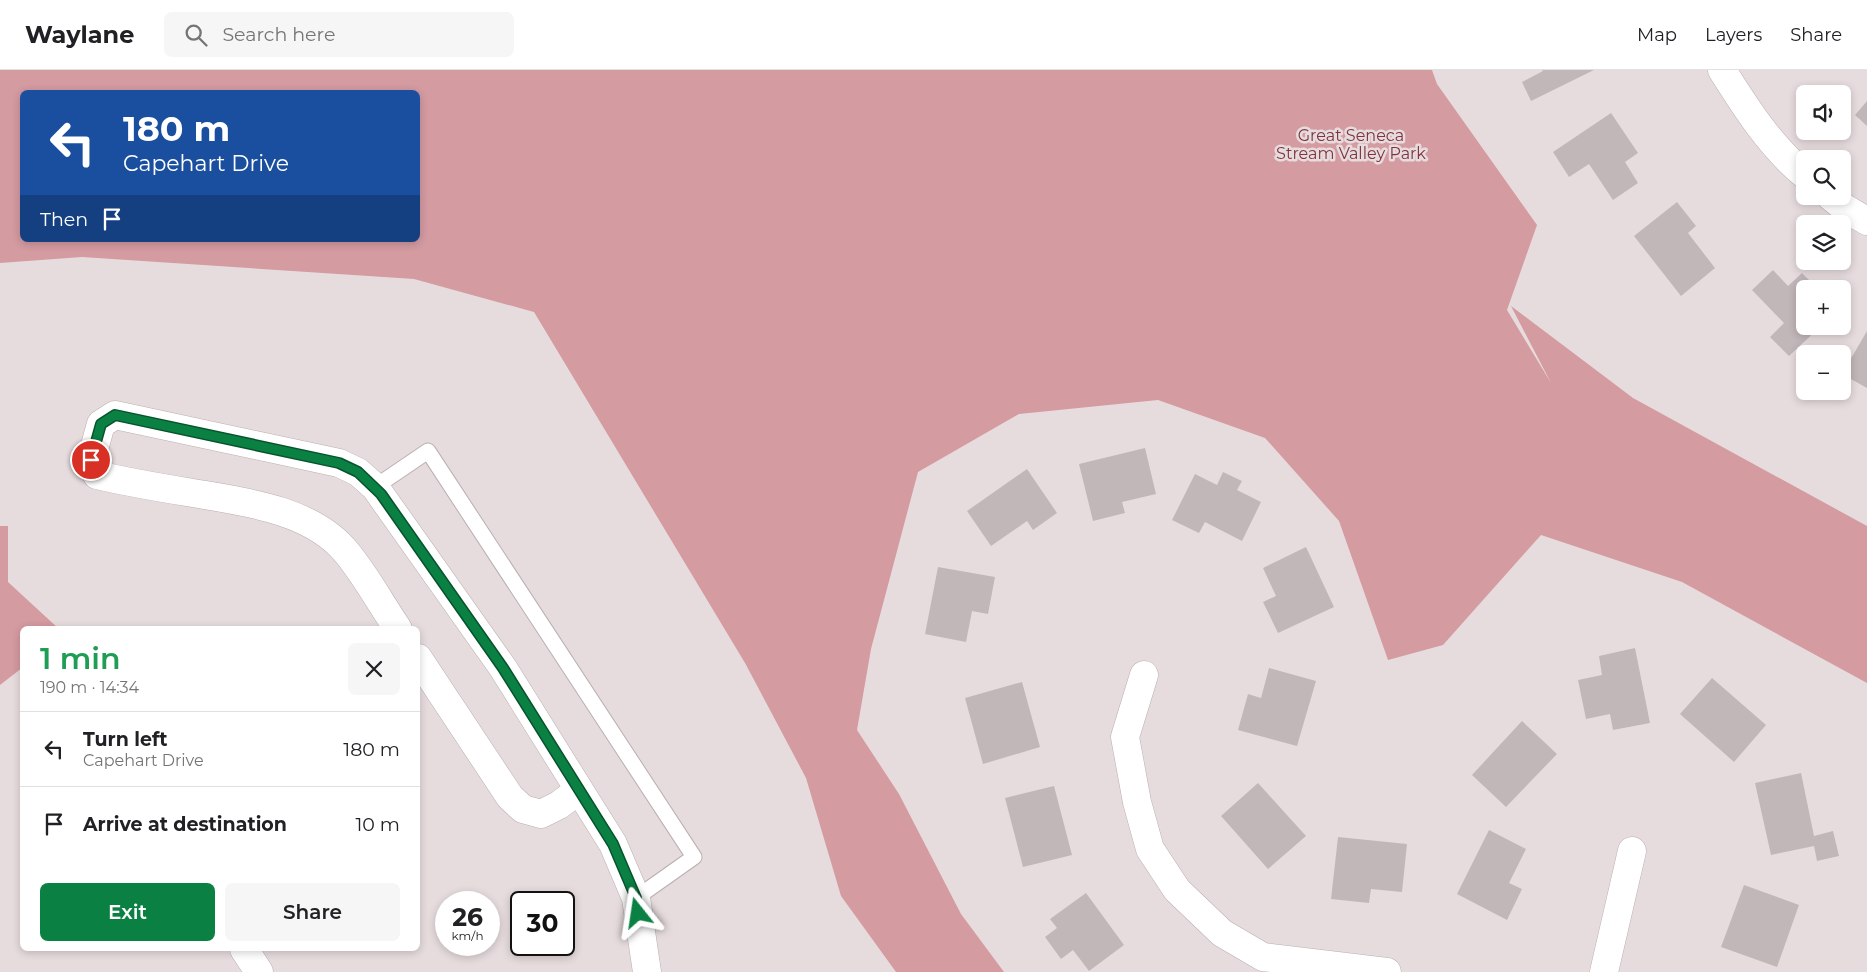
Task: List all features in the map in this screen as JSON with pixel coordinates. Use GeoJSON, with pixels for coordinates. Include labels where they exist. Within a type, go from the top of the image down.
{"type":"FeatureCollection","features":[{"type":"Feature","properties":{"kind":"street"},"geometry":{"type":"LineString","coordinates":[[1722,70],[1752,118],[1796,168]]}},
{"type":"Feature","properties":{"kind":"street"},"geometry":{"type":"LineString","coordinates":[[1841,205],[1867,220]]}},
{"type":"Feature","properties":{"kind":"street"},"geometry":{"type":"LineString","coordinates":[[396,626],[346,552],[325,533],[302,520],[261,505],[130,483],[97,475],[91,460],[101,424],[115,415],[339,463],[358,472],[375,486],[503,668],[613,844],[636,898],[647,972]]}},
{"type":"Feature","properties":{"kind":"street"},"geometry":{"type":"LineString","coordinates":[[420,661],[510,797],[523,809],[540,814],[559,805],[579,790]]}},
{"type":"Feature","properties":{"kind":"street"},"geometry":{"type":"LineString","coordinates":[[1144,675],[1125,737],[1137,802],[1150,849],[1177,890],[1222,933],[1263,956],[1386,972]]}},
{"type":"Feature","properties":{"kind":"street"},"geometry":{"type":"LineString","coordinates":[[1604,972],[1632,850]]}},
{"type":"Feature","properties":{"kind":"street"},"geometry":{"type":"LineString","coordinates":[[245,951],[259,972]]}},
{"type":"Feature","properties":{"kind":"lane"},"geometry":{"type":"LineString","coordinates":[[375,486],[428,451],[694,857],[636,898]]}},
{"type":"Feature","properties":{"kind":"green space","name":"Great Seneca Stream Valley Park"},"geometry":{"type":"Polygon","coordinates":[[[0,70],[1432,70],[1437,84],[1537,225],[1507,310],[1551,383],[1511,306],[1633,398],[1867,526],[1867,683],[1682,582],[1541,535],[1443,645],[1388,660],[1339,521],[1265,438],[1158,400],[1019,414],[918,472],[871,649],[857,730],[899,794],[961,914],[1004,972],[896,972],[841,896],[806,778],[745,663],[534,312],[414,279],[82,257],[0,263],[0,70]]]}},
{"type":"Feature","properties":{"kind":"green space"},"geometry":{"type":"Polygon","coordinates":[[[0,526],[8,526],[8,582],[56,626],[20,626],[20,670],[0,685],[0,526]]]}},
{"type":"Feature","properties":{"kind":"building"},"geometry":{"type":"Polygon","coordinates":[[[1542,70],[1594,70],[1531,101],[1522,82],[1542,70]]]}},
{"type":"Feature","properties":{"kind":"building"},"geometry":{"type":"Polygon","coordinates":[[[1867,101],[1867,126],[1855,115],[1867,101]]]}},
{"type":"Feature","properties":{"kind":"building"},"geometry":{"type":"Polygon","coordinates":[[[1611,113],[1638,153],[1625,162],[1638,183],[1613,200],[1589,164],[1569,177],[1553,152],[1611,113]]]}},
{"type":"Feature","properties":{"kind":"building"},"geometry":{"type":"Polygon","coordinates":[[[1677,202],[1696,226],[1688,233],[1715,268],[1681,296],[1634,236],[1677,202]]]}},
{"type":"Feature","properties":{"kind":"building"},"geometry":{"type":"Polygon","coordinates":[[[1773,270],[1788,286],[1802,273],[1809,280],[1796,280],[1796,335],[1811,335],[1801,345],[1796,345],[1796,349],[1789,356],[1770,337],[1784,323],[1752,290],[1773,270]]]}},
{"type":"Feature","properties":{"kind":"building"},"geometry":{"type":"Polygon","coordinates":[[[1867,331],[1867,388],[1851,379],[1851,359],[1867,331]]]}},
{"type":"Feature","properties":{"kind":"building"},"geometry":{"type":"Polygon","coordinates":[[[1145,448],[1156,494],[1122,502],[1125,513],[1093,521],[1079,464],[1145,448]]]}},
{"type":"Feature","properties":{"kind":"building"},"geometry":{"type":"Polygon","coordinates":[[[1027,469],[1057,513],[1033,530],[1027,521],[991,546],[967,511],[1027,469]]]}},
{"type":"Feature","properties":{"kind":"building"},"geometry":{"type":"Polygon","coordinates":[[[1223,472],[1242,481],[1237,490],[1261,502],[1242,541],[1205,522],[1199,533],[1172,520],[1195,474],[1217,485],[1223,472]]]}},
{"type":"Feature","properties":{"kind":"building"},"geometry":{"type":"Polygon","coordinates":[[[1306,547],[1334,607],[1278,633],[1263,602],[1276,596],[1263,568],[1306,547]]]}},
{"type":"Feature","properties":{"kind":"building"},"geometry":{"type":"Polygon","coordinates":[[[938,567],[995,577],[988,614],[972,611],[966,642],[925,634],[938,567]]]}},
{"type":"Feature","properties":{"kind":"building"},"geometry":{"type":"Polygon","coordinates":[[[1635,648],[1650,723],[1613,730],[1610,714],[1586,719],[1578,680],[1602,675],[1599,656],[1635,648]]]}},
{"type":"Feature","properties":{"kind":"building"},"geometry":{"type":"Polygon","coordinates":[[[1269,668],[1316,681],[1297,746],[1238,730],[1248,694],[1261,698],[1269,668]]]}},
{"type":"Feature","properties":{"kind":"building"},"geometry":{"type":"Polygon","coordinates":[[[1712,678],[1766,725],[1734,762],[1680,714],[1712,678]]]}},
{"type":"Feature","properties":{"kind":"building"},"geometry":{"type":"Polygon","coordinates":[[[1022,682],[1040,747],[983,764],[965,698],[1022,682]]]}},
{"type":"Feature","properties":{"kind":"building"},"geometry":{"type":"Polygon","coordinates":[[[1522,721],[1557,754],[1506,807],[1472,775],[1522,721]]]}},
{"type":"Feature","properties":{"kind":"building"},"geometry":{"type":"Polygon","coordinates":[[[1801,773],[1814,836],[1833,831],[1839,856],[1817,861],[1814,846],[1771,855],[1755,783],[1801,773]]]}},
{"type":"Feature","properties":{"kind":"building"},"geometry":{"type":"Polygon","coordinates":[[[1258,783],[1306,836],[1268,869],[1221,816],[1258,783]]]}},
{"type":"Feature","properties":{"kind":"building"},"geometry":{"type":"Polygon","coordinates":[[[1054,786],[1072,855],[1023,867],[1005,798],[1054,786]]]}},
{"type":"Feature","properties":{"kind":"building"},"geometry":{"type":"Polygon","coordinates":[[[1489,830],[1526,849],[1509,883],[1522,889],[1507,920],[1457,894],[1489,830]]]}},
{"type":"Feature","properties":{"kind":"building"},"geometry":{"type":"Polygon","coordinates":[[[1338,837],[1407,844],[1402,892],[1371,889],[1369,903],[1331,899],[1338,837]]]}},
{"type":"Feature","properties":{"kind":"building"},"geometry":{"type":"Polygon","coordinates":[[[1744,885],[1799,905],[1777,967],[1721,947],[1744,885]]]}},
{"type":"Feature","properties":{"kind":"building"},"geometry":{"type":"Polygon","coordinates":[[[1086,893],[1124,945],[1089,971],[1073,950],[1061,959],[1045,937],[1057,928],[1050,919],[1086,893]]]}},
{"type":"Feature","properties":{"kind":"route"},"geometry":{"type":"LineString","coordinates":[[91,460],[101,424],[115,415],[339,463],[358,472],[375,486],[503,668],[613,844],[636,898],[638,913]]}}]}
